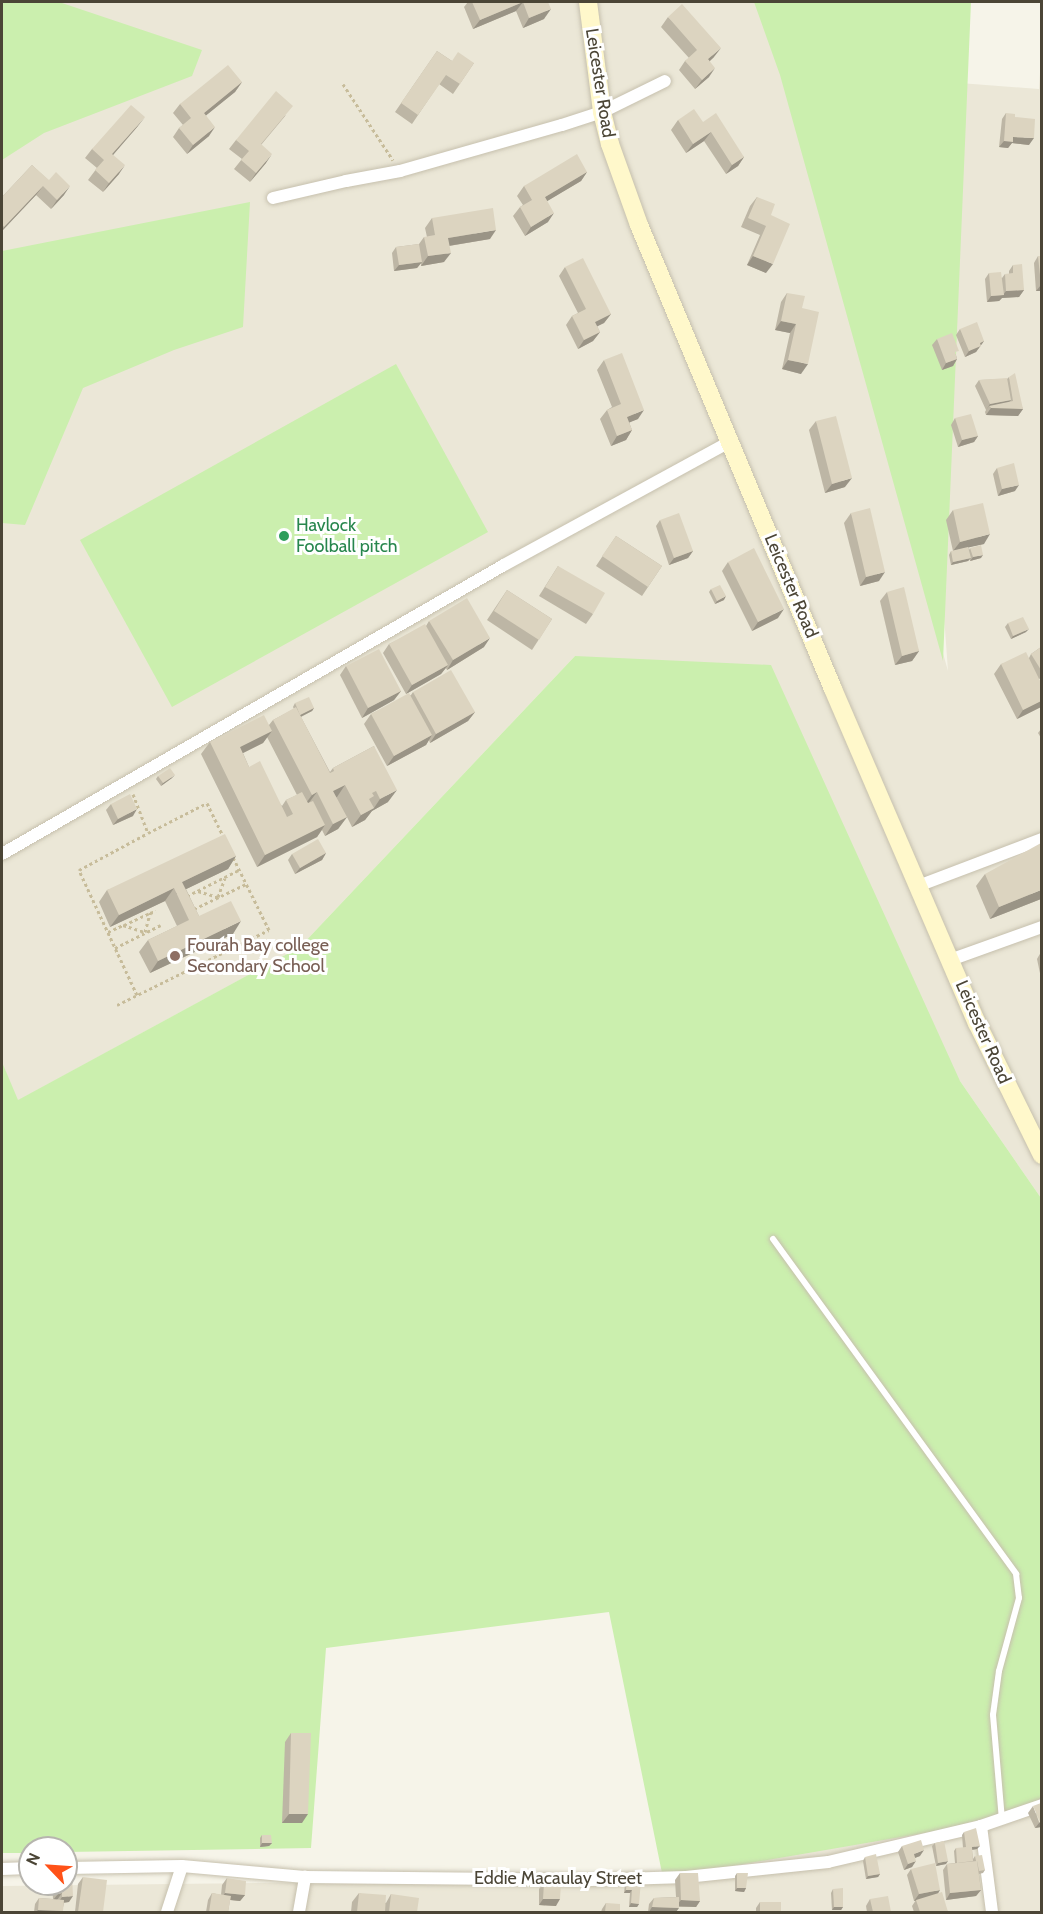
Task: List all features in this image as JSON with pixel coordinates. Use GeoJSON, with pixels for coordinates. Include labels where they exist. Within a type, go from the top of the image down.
{"type":"FeatureCollection","features":[{"type":"Feature","properties":{"kind":"street","name":"Leicester Road"},"geometry":{"type":"LineString","coordinates":[[588,2],[602,112],[620,173],[639,225],[977,1023],[1041,1155]]}},
{"type":"Feature","properties":{"kind":"street"},"geometry":{"type":"LineString","coordinates":[[273,198],[400,171],[602,112],[665,81]]}},
{"type":"Feature","properties":{"kind":"street"},"geometry":{"type":"LineString","coordinates":[[2,854],[504,565],[730,442]]}},
{"type":"Feature","properties":{"kind":"street"},"geometry":{"type":"LineString","coordinates":[[918,886],[1041,839]]}},
{"type":"Feature","properties":{"kind":"street"},"geometry":{"type":"LineString","coordinates":[[950,960],[1041,927]]}},
{"type":"Feature","properties":{"kind":"street","name":"Eddie Macaulay Street"},"geometry":{"type":"LineString","coordinates":[[78,1868],[182,1866],[305,1877],[590,1880],[686,1877],[828,1862],[981,1826],[1041,1806]]}},
{"type":"Feature","properties":{"kind":"street"},"geometry":{"type":"LineString","coordinates":[[981,1826],[992,1912]]}},
{"type":"Feature","properties":{"kind":"street"},"geometry":{"type":"LineString","coordinates":[[167,1912],[182,1866]]}},
{"type":"Feature","properties":{"kind":"street"},"geometry":{"type":"LineString","coordinates":[[2,1869],[18,1868]]}},
{"type":"Feature","properties":{"kind":"street"},"geometry":{"type":"LineString","coordinates":[[298,1912],[305,1877]]}},
{"type":"Feature","properties":{"kind":"lane"},"geometry":{"type":"LineString","coordinates":[[773,1239],[1016,1574],[1020,1598],[999,1671],[993,1715],[1002,1819]]}},
{"type":"Feature","properties":{"kind":"path"},"geometry":{"type":"LineString","coordinates":[[343,84],[400,171]]}},
{"type":"Feature","properties":{"kind":"path"},"geometry":{"type":"LineString","coordinates":[[128,780],[148,833]]}},
{"type":"Feature","properties":{"kind":"path"},"geometry":{"type":"LineString","coordinates":[[137,995],[79,870],[207,803],[225,842]]}},
{"type":"Feature","properties":{"kind":"path"},"geometry":{"type":"LineString","coordinates":[[117,1005],[269,930],[230,851]]}},
{"type":"Feature","properties":{"kind":"path"},"geometry":{"type":"LineString","coordinates":[[184,897],[240,870]]}},
{"type":"Feature","properties":{"kind":"path"},"geometry":{"type":"LineString","coordinates":[[218,897],[225,878]]}},
{"type":"Feature","properties":{"kind":"path"},"geometry":{"type":"LineString","coordinates":[[192,910],[246,884]]}},
{"type":"Feature","properties":{"kind":"path"},"geometry":{"type":"LineString","coordinates":[[196,891],[218,897]]}},
{"type":"Feature","properties":{"kind":"path"},"geometry":{"type":"LineString","coordinates":[[108,932],[156,911]]}},
{"type":"Feature","properties":{"kind":"path"},"geometry":{"type":"LineString","coordinates":[[145,932],[150,913]]}},
{"type":"Feature","properties":{"kind":"path"},"geometry":{"type":"LineString","coordinates":[[123,925],[145,932]]}},
{"type":"Feature","properties":{"kind":"path"},"geometry":{"type":"LineString","coordinates":[[115,948],[161,925]]}},
{"type":"Feature","properties":{"kind":"shaded area"},"geometry":{"type":"Polygon","coordinates":[[[2,2],[761,2],[948,671],[925,351],[960,83],[1039,89],[1041,56],[1041,1198],[960,1081],[575,656],[300,947],[17,1101],[2,1062],[2,2]]]}},
{"type":"Feature","properties":{"kind":"shaded area"},"geometry":{"type":"Polygon","coordinates":[[[1041,1805],[1041,1912],[2,1912],[2,1886],[18,1886],[18,1896],[78,1896],[78,1885],[663,1878],[1041,1805]]]}},
{"type":"Feature","properties":{"kind":"green space"},"geometry":{"type":"Polygon","coordinates":[[[2,2],[59,2],[202,50],[192,76],[44,133],[2,160],[2,2]]]}},
{"type":"Feature","properties":{"kind":"green space"},"geometry":{"type":"Polygon","coordinates":[[[754,2],[971,2],[943,661],[780,75],[754,2]]]}},
{"type":"Feature","properties":{"kind":"green space"},"geometry":{"type":"Polygon","coordinates":[[[250,202],[243,327],[174,350],[83,388],[25,525],[2,523],[2,251],[250,202]]]}},
{"type":"Feature","properties":{"kind":"green space","name":"Havlock Foolball pitch"},"geometry":{"type":"Polygon","coordinates":[[[396,364],[488,532],[172,707],[80,540],[396,364]]]}},
{"type":"Feature","properties":{"kind":"green space"},"geometry":{"type":"Polygon","coordinates":[[[575,656],[771,665],[960,1081],[1041,1198],[1041,1804],[936,1831],[663,1878],[609,1612],[326,1648],[311,1848],[78,1852],[78,1836],[18,1836],[18,1853],[2,1853],[2,1062],[18,1100],[300,947],[575,656]]]}},
{"type":"Feature","properties":{"kind":"building"},"geometry":{"type":"Polygon","coordinates":[[[472,2],[523,2],[480,20],[472,2]]]}},
{"type":"Feature","properties":{"kind":"building"},"geometry":{"type":"Polygon","coordinates":[[[523,2],[548,2],[551,9],[529,18],[523,2]]]}},
{"type":"Feature","properties":{"kind":"building"},"geometry":{"type":"Polygon","coordinates":[[[682,4],[721,48],[708,59],[715,68],[702,80],[685,61],[697,50],[668,17],[682,4]]]}},
{"type":"Feature","properties":{"kind":"building"},"geometry":{"type":"Polygon","coordinates":[[[437,51],[452,61],[458,52],[474,63],[460,84],[446,75],[418,115],[401,103],[437,51]]]}},
{"type":"Feature","properties":{"kind":"building"},"geometry":{"type":"Polygon","coordinates":[[[228,65],[242,82],[204,113],[215,127],[193,145],[179,128],[191,118],[180,104],[228,65]]]}},
{"type":"Feature","properties":{"kind":"building"},"geometry":{"type":"Polygon","coordinates":[[[276,91],[293,106],[261,144],[272,154],[256,173],[241,160],[249,151],[236,140],[276,91]]]}},
{"type":"Feature","properties":{"kind":"building"},"geometry":{"type":"Polygon","coordinates":[[[131,105],[145,117],[112,154],[125,165],[109,183],[95,170],[104,160],[92,149],[131,105]]]}},
{"type":"Feature","properties":{"kind":"building"},"geometry":{"type":"Polygon","coordinates":[[[694,109],[703,122],[716,113],[744,157],[732,165],[711,132],[693,144],[678,120],[694,109]]]}},
{"type":"Feature","properties":{"kind":"building"},"geometry":{"type":"Polygon","coordinates":[[[1006,113],[1015,114],[1015,117],[1035,119],[1034,138],[1013,137],[1013,142],[1004,141],[1006,113]]]}},
{"type":"Feature","properties":{"kind":"building"},"geometry":{"type":"Polygon","coordinates":[[[577,154],[587,172],[545,197],[554,213],[531,227],[520,207],[532,200],[524,186],[577,154]]]}},
{"type":"Feature","properties":{"kind":"building"},"geometry":{"type":"Polygon","coordinates":[[[32,165],[49,180],[56,172],[70,186],[57,200],[43,186],[4,227],[2,197],[32,165]]]}},
{"type":"Feature","properties":{"kind":"building"},"geometry":{"type":"Polygon","coordinates":[[[757,197],[775,204],[771,215],[790,224],[773,264],[753,256],[766,226],[748,218],[757,197]]]}},
{"type":"Feature","properties":{"kind":"building"},"geometry":{"type":"Polygon","coordinates":[[[493,208],[496,230],[448,238],[451,253],[428,256],[424,237],[435,235],[432,218],[493,208]]]}},
{"type":"Feature","properties":{"kind":"building"},"geometry":{"type":"Polygon","coordinates":[[[419,244],[422,262],[399,265],[396,247],[419,244]]]}},
{"type":"Feature","properties":{"kind":"building"},"geometry":{"type":"Polygon","coordinates":[[[1038,256],[1041,256],[1041,285],[1038,256]]]}},
{"type":"Feature","properties":{"kind":"building"},"geometry":{"type":"Polygon","coordinates":[[[583,258],[611,314],[595,322],[600,332],[584,340],[572,316],[586,309],[565,267],[583,258]]]}},
{"type":"Feature","properties":{"kind":"building"},"geometry":{"type":"Polygon","coordinates":[[[1022,264],[1024,290],[1006,291],[1005,274],[1013,273],[1013,265],[1022,264]]]}},
{"type":"Feature","properties":{"kind":"building"},"geometry":{"type":"Polygon","coordinates":[[[1001,272],[1004,295],[991,296],[989,273],[1001,272]]]}},
{"type":"Feature","properties":{"kind":"building"},"geometry":{"type":"Polygon","coordinates":[[[787,293],[805,296],[802,308],[819,312],[808,364],[788,360],[796,324],[781,321],[787,293]]]}},
{"type":"Feature","properties":{"kind":"building"},"geometry":{"type":"Polygon","coordinates":[[[977,322],[984,341],[980,343],[981,346],[969,351],[960,329],[977,322]]]}},
{"type":"Feature","properties":{"kind":"building"},"geometry":{"type":"Polygon","coordinates":[[[952,333],[959,351],[955,352],[957,359],[946,363],[937,339],[952,333]]]}},
{"type":"Feature","properties":{"kind":"building"},"geometry":{"type":"Polygon","coordinates":[[[622,353],[644,410],[627,417],[632,430],[617,436],[607,410],[621,404],[604,360],[622,353]]]}},
{"type":"Feature","properties":{"kind":"building"},"geometry":{"type":"Polygon","coordinates":[[[1015,373],[1023,409],[991,408],[989,406],[1013,401],[1009,377],[1015,373]]]}},
{"type":"Feature","properties":{"kind":"building"},"geometry":{"type":"Polygon","coordinates":[[[1007,378],[1011,400],[990,404],[979,380],[1007,378]]]}},
{"type":"Feature","properties":{"kind":"building"},"geometry":{"type":"Polygon","coordinates":[[[971,414],[978,436],[962,440],[955,418],[971,414]]]}},
{"type":"Feature","properties":{"kind":"building"},"geometry":{"type":"Polygon","coordinates":[[[836,416],[852,478],[832,484],[816,421],[836,416]]]}},
{"type":"Feature","properties":{"kind":"building"},"geometry":{"type":"Polygon","coordinates":[[[1014,463],[1019,485],[1002,489],[997,468],[1014,463]]]}},
{"type":"Feature","properties":{"kind":"building"},"geometry":{"type":"Polygon","coordinates":[[[983,503],[990,534],[960,542],[953,510],[983,503]]]}},
{"type":"Feature","properties":{"kind":"building"},"geometry":{"type":"Polygon","coordinates":[[[870,508],[885,572],[866,577],[851,513],[870,508]]]}},
{"type":"Feature","properties":{"kind":"building"},"geometry":{"type":"Polygon","coordinates":[[[679,513],[693,551],[674,558],[660,520],[679,513]]]}},
{"type":"Feature","properties":{"kind":"building"},"geometry":{"type":"Polygon","coordinates":[[[616,536],[662,566],[648,587],[602,556],[616,536]]]}},
{"type":"Feature","properties":{"kind":"building"},"geometry":{"type":"Polygon","coordinates":[[[981,545],[983,555],[973,557],[970,548],[981,545]]]}},
{"type":"Feature","properties":{"kind":"building"},"geometry":{"type":"Polygon","coordinates":[[[968,547],[971,558],[953,562],[951,551],[968,547]]]}},
{"type":"Feature","properties":{"kind":"building"},"geometry":{"type":"Polygon","coordinates":[[[754,548],[784,609],[758,622],[728,562],[754,548]]]}},
{"type":"Feature","properties":{"kind":"building"},"geometry":{"type":"Polygon","coordinates":[[[558,566],[605,593],[593,614],[545,587],[558,566]]]}},
{"type":"Feature","properties":{"kind":"building"},"geometry":{"type":"Polygon","coordinates":[[[720,585],[726,596],[717,601],[711,589],[720,585]]]}},
{"type":"Feature","properties":{"kind":"building"},"geometry":{"type":"Polygon","coordinates":[[[904,587],[919,651],[902,656],[887,592],[904,587]]]}},
{"type":"Feature","properties":{"kind":"building"},"geometry":{"type":"Polygon","coordinates":[[[507,590],[552,619],[539,640],[494,611],[507,590]]]}},
{"type":"Feature","properties":{"kind":"building"},"geometry":{"type":"Polygon","coordinates":[[[467,598],[490,638],[453,660],[429,621],[467,598]]]}},
{"type":"Feature","properties":{"kind":"building"},"geometry":{"type":"Polygon","coordinates":[[[1023,617],[1029,629],[1013,636],[1008,623],[1023,617]]]}},
{"type":"Feature","properties":{"kind":"building"},"geometry":{"type":"Polygon","coordinates":[[[425,624],[448,665],[412,685],[389,644],[425,624]]]}},
{"type":"Feature","properties":{"kind":"building"},"geometry":{"type":"Polygon","coordinates":[[[1041,647],[1041,670],[1031,654],[1041,647]]]}},
{"type":"Feature","properties":{"kind":"building"},"geometry":{"type":"Polygon","coordinates":[[[379,649],[401,691],[368,708],[346,666],[379,649]]]}},
{"type":"Feature","properties":{"kind":"building"},"geometry":{"type":"Polygon","coordinates":[[[1026,652],[1041,683],[1041,701],[1023,710],[1001,664],[1026,652]]]}},
{"type":"Feature","properties":{"kind":"building"},"geometry":{"type":"Polygon","coordinates":[[[451,670],[475,712],[436,734],[413,692],[451,670]]]}},
{"type":"Feature","properties":{"kind":"building"},"geometry":{"type":"Polygon","coordinates":[[[409,693],[432,735],[394,756],[371,714],[409,693]]]}},
{"type":"Feature","properties":{"kind":"building"},"geometry":{"type":"Polygon","coordinates":[[[309,697],[314,708],[300,715],[295,703],[309,697]]]}},
{"type":"Feature","properties":{"kind":"building"},"geometry":{"type":"Polygon","coordinates":[[[296,707],[330,773],[334,771],[333,768],[374,746],[397,790],[380,799],[376,791],[372,793],[374,796],[369,799],[374,808],[361,815],[345,785],[333,791],[347,817],[333,824],[317,792],[312,795],[273,720],[296,707]]]}},
{"type":"Feature","properties":{"kind":"building"},"geometry":{"type":"Polygon","coordinates":[[[264,715],[272,731],[240,747],[249,767],[260,761],[287,817],[293,814],[286,800],[302,792],[308,803],[313,801],[325,825],[265,855],[210,742],[264,715]]]}},
{"type":"Feature","properties":{"kind":"building"},"geometry":{"type":"Polygon","coordinates":[[[170,768],[175,775],[163,783],[158,776],[170,768]]]}},
{"type":"Feature","properties":{"kind":"building"},"geometry":{"type":"Polygon","coordinates":[[[130,794],[137,809],[118,819],[111,804],[130,794]]]}},
{"type":"Feature","properties":{"kind":"building"},"geometry":{"type":"Polygon","coordinates":[[[225,834],[236,856],[182,882],[199,916],[231,901],[241,921],[158,961],[148,940],[189,920],[174,888],[119,915],[107,890],[225,834]]]}},
{"type":"Feature","properties":{"kind":"building"},"geometry":{"type":"Polygon","coordinates":[[[318,839],[326,853],[300,868],[292,854],[318,839]]]}},
{"type":"Feature","properties":{"kind":"building"},"geometry":{"type":"Polygon","coordinates":[[[1041,843],[1041,890],[999,907],[985,874],[1041,843]]]}},
{"type":"Feature","properties":{"kind":"building"},"geometry":{"type":"Polygon","coordinates":[[[291,1733],[311,1733],[308,1814],[289,1814],[291,1733]]]}},
{"type":"Feature","properties":{"kind":"building"},"geometry":{"type":"Polygon","coordinates":[[[1041,1803],[1041,1822],[1040,1822],[1033,1806],[1041,1803]]]}},
{"type":"Feature","properties":{"kind":"building"},"geometry":{"type":"Polygon","coordinates":[[[976,1828],[980,1846],[972,1847],[973,1861],[957,1863],[956,1848],[966,1847],[964,1832],[976,1828]]]}},
{"type":"Feature","properties":{"kind":"building"},"geometry":{"type":"Polygon","coordinates":[[[262,1835],[271,1835],[272,1843],[262,1843],[262,1835]]]}},
{"type":"Feature","properties":{"kind":"building"},"geometry":{"type":"Polygon","coordinates":[[[921,1840],[924,1850],[914,1854],[916,1861],[908,1864],[902,1846],[921,1840]]]}},
{"type":"Feature","properties":{"kind":"building"},"geometry":{"type":"Polygon","coordinates":[[[944,1841],[948,1861],[938,1863],[935,1843],[944,1841]]]}},
{"type":"Feature","properties":{"kind":"building"},"geometry":{"type":"Polygon","coordinates":[[[876,1854],[880,1874],[868,1876],[865,1857],[876,1854]]]}},
{"type":"Feature","properties":{"kind":"building"},"geometry":{"type":"Polygon","coordinates":[[[982,1855],[985,1870],[979,1871],[975,1856],[982,1855]]]}},
{"type":"Feature","properties":{"kind":"building"},"geometry":{"type":"Polygon","coordinates":[[[977,1861],[981,1890],[950,1893],[947,1864],[977,1861]]]}},
{"type":"Feature","properties":{"kind":"building"},"geometry":{"type":"Polygon","coordinates":[[[935,1863],[940,1890],[919,1894],[911,1869],[935,1863]]]}},
{"type":"Feature","properties":{"kind":"building"},"geometry":{"type":"Polygon","coordinates":[[[680,1873],[698,1873],[700,1901],[681,1900],[680,1873]]]}},
{"type":"Feature","properties":{"kind":"building"},"geometry":{"type":"Polygon","coordinates":[[[737,1873],[748,1873],[746,1888],[737,1888],[737,1873]]]}},
{"type":"Feature","properties":{"kind":"building"},"geometry":{"type":"Polygon","coordinates":[[[83,1877],[107,1880],[103,1912],[78,1912],[83,1877]]]}},
{"type":"Feature","properties":{"kind":"building"},"geometry":{"type":"Polygon","coordinates":[[[227,1878],[246,1881],[245,1895],[225,1893],[227,1878]]]}},
{"type":"Feature","properties":{"kind":"building"},"geometry":{"type":"Polygon","coordinates":[[[627,1881],[641,1881],[639,1904],[631,1903],[632,1890],[626,1890],[627,1881]]]}},
{"type":"Feature","properties":{"kind":"building"},"geometry":{"type":"Polygon","coordinates":[[[544,1883],[561,1884],[560,1899],[543,1899],[544,1883]]]}},
{"type":"Feature","properties":{"kind":"building"},"geometry":{"type":"Polygon","coordinates":[[[843,1888],[843,1907],[834,1907],[833,1889],[843,1888]]]}},
{"type":"Feature","properties":{"kind":"building"},"geometry":{"type":"Polygon","coordinates":[[[942,1892],[948,1912],[920,1912],[916,1900],[942,1892]]]}},
{"type":"Feature","properties":{"kind":"building"},"geometry":{"type":"Polygon","coordinates":[[[212,1893],[231,1896],[228,1912],[209,1912],[212,1893]]]}},
{"type":"Feature","properties":{"kind":"building"},"geometry":{"type":"Polygon","coordinates":[[[359,1893],[386,1895],[385,1912],[357,1912],[359,1893]]]}},
{"type":"Feature","properties":{"kind":"building"},"geometry":{"type":"Polygon","coordinates":[[[391,1894],[419,1898],[417,1912],[389,1912],[391,1894]]]}},
{"type":"Feature","properties":{"kind":"building"},"geometry":{"type":"Polygon","coordinates":[[[888,1896],[891,1912],[873,1912],[870,1899],[888,1896]]]}},
{"type":"Feature","properties":{"kind":"building"},"geometry":{"type":"Polygon","coordinates":[[[679,1897],[679,1908],[652,1907],[654,1898],[679,1897]]]}},
{"type":"Feature","properties":{"kind":"building"},"geometry":{"type":"Polygon","coordinates":[[[39,1898],[64,1900],[63,1911],[38,1910],[39,1898]]]}},
{"type":"Feature","properties":{"kind":"building"},"geometry":{"type":"Polygon","coordinates":[[[760,1902],[781,1902],[781,1912],[760,1912],[760,1902]]]}},
{"type":"Feature","properties":{"kind":"building"},"geometry":{"type":"Polygon","coordinates":[[[606,1903],[620,1904],[620,1912],[605,1912],[606,1903]]]}},
{"type":"Feature","properties":{"kind":"place","name":"Havlock Foolball pitch"},"geometry":{"type":"Point","coordinates":[284,536]}},
{"type":"Feature","properties":{"kind":"place","name":"Fourah Bay college Secondary School"},"geometry":{"type":"Point","coordinates":[175,956]}}]}
